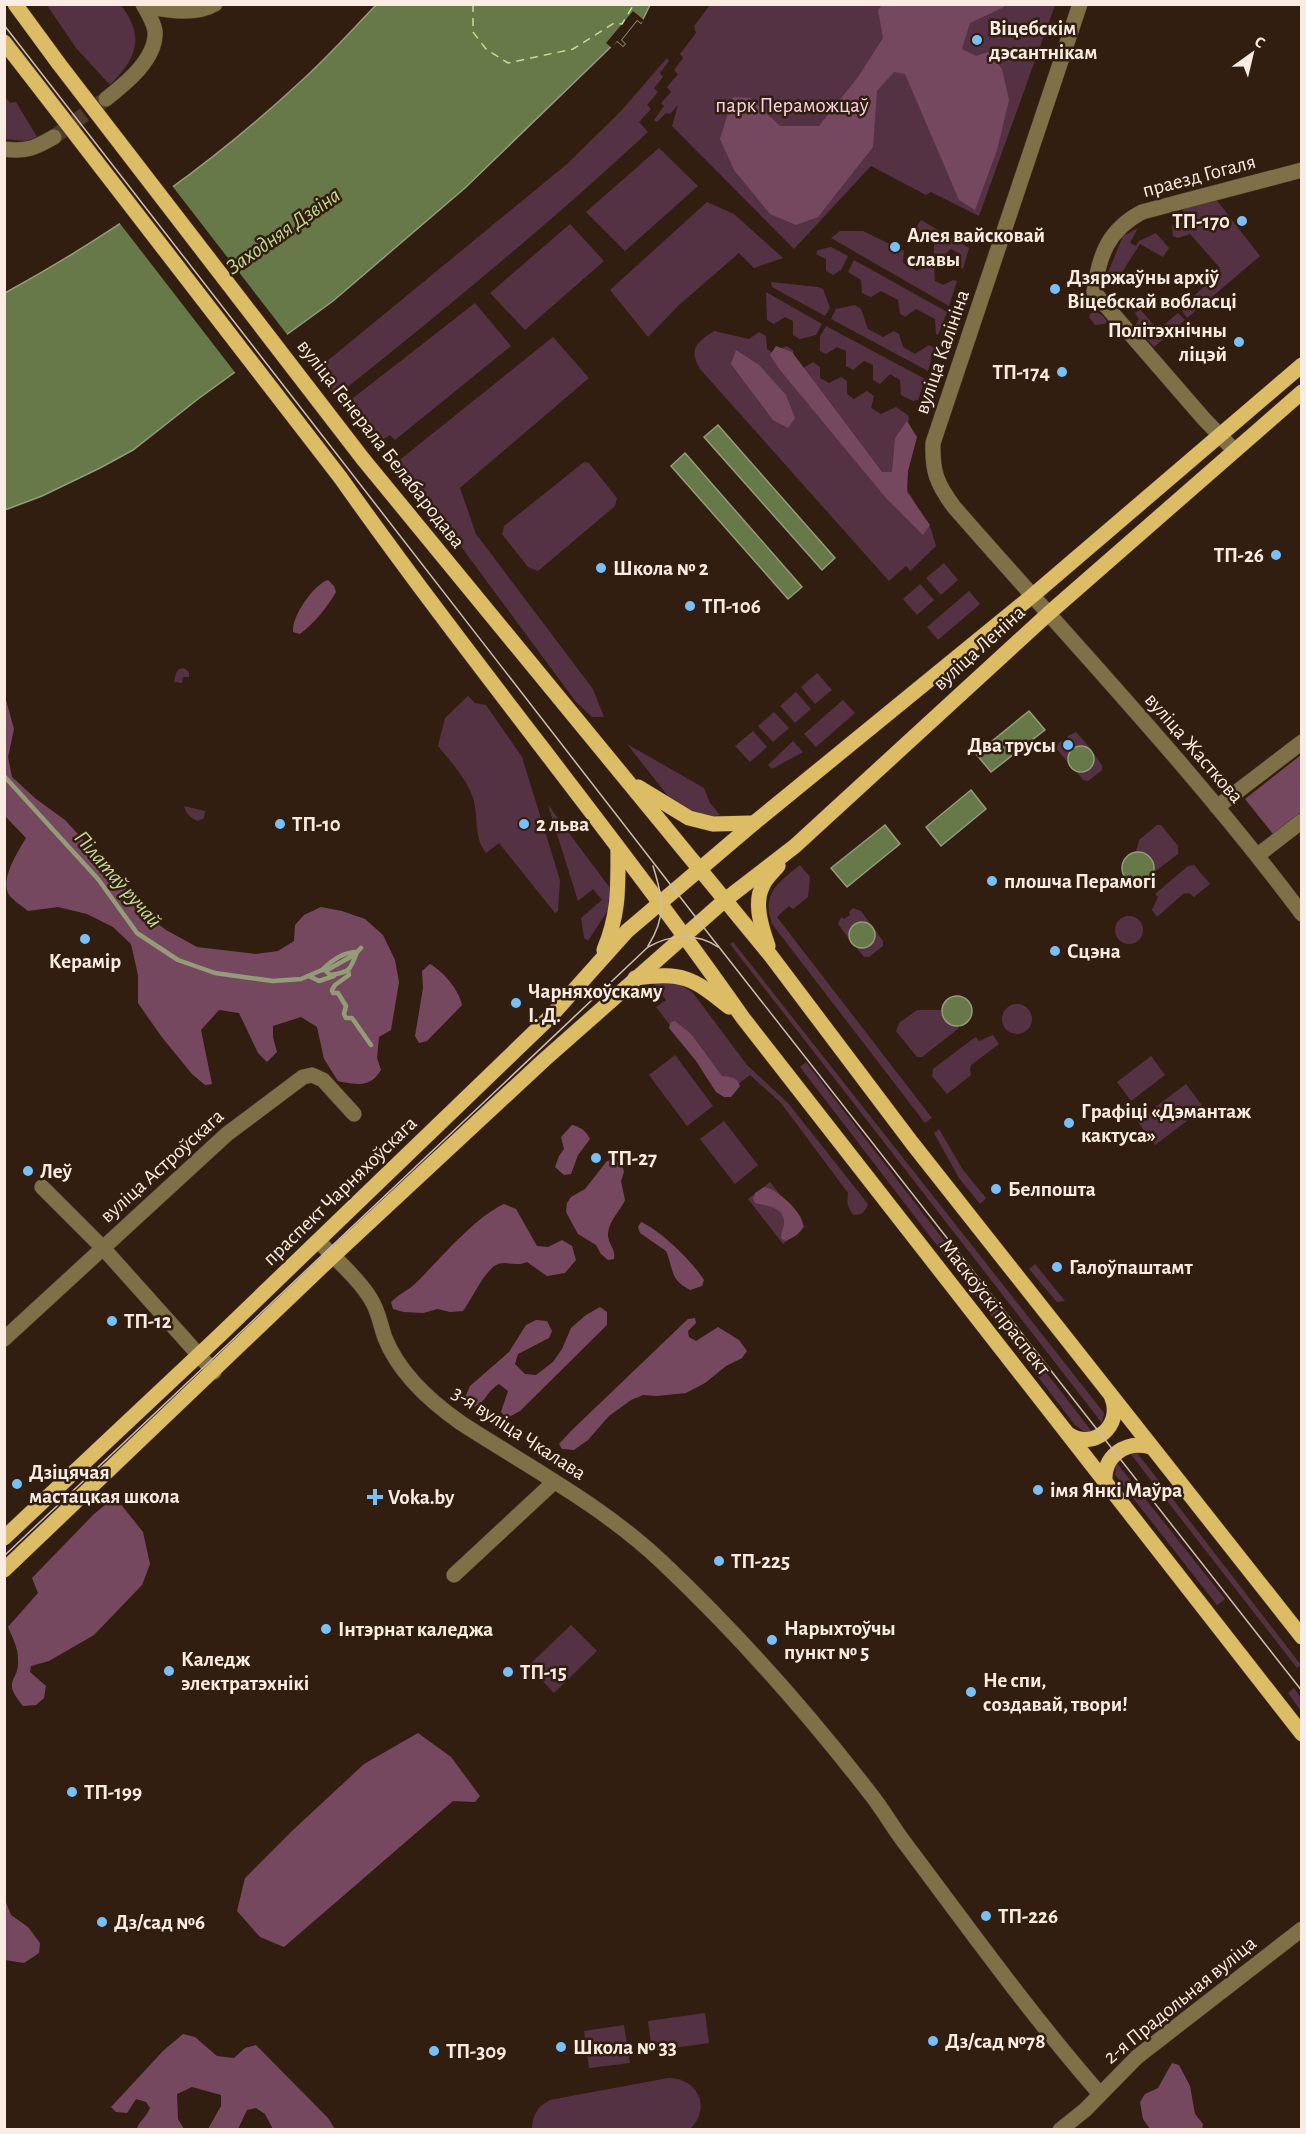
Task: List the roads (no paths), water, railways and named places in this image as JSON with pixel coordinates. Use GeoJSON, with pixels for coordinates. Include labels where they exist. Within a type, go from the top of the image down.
{"type":"FeatureCollection","features":[{"type":"Feature","properties":{"kind":"main road","name":"вуліца Генерала Белабародава"},"geometry":{"type":"LineString","coordinates":[[15,4],[363,459],[725,900]]}},
{"type":"Feature","properties":{"kind":"main road"},"geometry":{"type":"LineString","coordinates":[[4,42],[340,477],[659,903]]}},
{"type":"Feature","properties":{"kind":"main road","name":"вуліца Леніна"},"geometry":{"type":"LineString","coordinates":[[700,869],[1032,596],[1302,365]]}},
{"type":"Feature","properties":{"kind":"main road","name":"вуліца Леніна"},"geometry":{"type":"LineString","coordinates":[[685,935],[725,900],[795,846],[1048,614],[1302,392]]}},
{"type":"Feature","properties":{"kind":"main road"},"geometry":{"type":"LineString","coordinates":[[625,779],[689,818],[713,824],[754,823]]}},
{"type":"Feature","properties":{"kind":"main road"},"geometry":{"type":"LineString","coordinates":[[771,956],[762,927],[759,901],[762,886],[795,846]]}},
{"type":"Feature","properties":{"kind":"main road"},"geometry":{"type":"LineString","coordinates":[[600,959],[614,926],[617,907],[618,850]]}},
{"type":"Feature","properties":{"kind":"main road","name":"праспект Чарняхоўскага"},"geometry":{"type":"LineString","coordinates":[[4,1538],[318,1241],[550,1017],[627,931],[700,869]]}},
{"type":"Feature","properties":{"kind":"main road","name":"Маскоўскі праспект"},"geometry":{"type":"LineString","coordinates":[[725,900],[771,956],[912,1143],[1302,1637]]}},
{"type":"Feature","properties":{"kind":"main road","name":"Маскоўскі праспект"},"geometry":{"type":"LineString","coordinates":[[659,903],[685,935],[743,1018],[1302,1734]]}},
{"type":"Feature","properties":{"kind":"main road","name":"праспект Чарняхоўскага"},"geometry":{"type":"LineString","coordinates":[[4,1570],[457,1139],[685,935]]}},
{"type":"Feature","properties":{"kind":"main road"},"geometry":{"type":"LineString","coordinates":[[635,978],[676,975],[694,980],[743,1018]]}},
{"type":"Feature","properties":{"kind":"main road"},"geometry":{"type":"LineString","coordinates":[[1065,1432],[1084,1440],[1104,1433],[1114,1417],[1112,1398]]}},
{"type":"Feature","properties":{"kind":"main road"},"geometry":{"type":"LineString","coordinates":[[1105,1483],[1109,1462],[1118,1451],[1134,1445],[1151,1447]]}},
{"type":"Feature","properties":{"kind":"street"},"geometry":{"type":"LineString","coordinates":[[143,5],[174,11],[207,9],[215,4]]}},
{"type":"Feature","properties":{"kind":"street","name":"вуліца Калініна"},"geometry":{"type":"LineString","coordinates":[[1048,614],[942,491],[935,477],[933,443],[1080,4]]}},
{"type":"Feature","properties":{"kind":"street"},"geometry":{"type":"LineString","coordinates":[[106,99],[128,81],[141,66],[152,47],[155,30],[143,5]]}},
{"type":"Feature","properties":{"kind":"street"},"geometry":{"type":"LineString","coordinates":[[4,149],[22,151],[37,147],[54,137]]}},
{"type":"Feature","properties":{"kind":"street","name":"праезд Гогаля"},"geometry":{"type":"LineString","coordinates":[[1234,450],[1094,292],[1097,267],[1115,232],[1127,220],[1142,212],[1302,171]]}},
{"type":"Feature","properties":{"kind":"street","name":"вуліца Жасткова"},"geometry":{"type":"LineString","coordinates":[[1048,614],[1168,748],[1258,855],[1302,914]]}},
{"type":"Feature","properties":{"kind":"street"},"geometry":{"type":"LineString","coordinates":[[1217,807],[1302,742]]}},
{"type":"Feature","properties":{"kind":"street"},"geometry":{"type":"LineString","coordinates":[[1258,855],[1302,821]]}},
{"type":"Feature","properties":{"kind":"street","name":"вуліца Астроўскага"},"geometry":{"type":"LineString","coordinates":[[4,1339],[227,1134],[303,1077],[312,1075],[323,1080],[354,1114]]}},
{"type":"Feature","properties":{"kind":"street"},"geometry":{"type":"LineString","coordinates":[[42,1188],[103,1248],[214,1372]]}},
{"type":"Feature","properties":{"kind":"street","name":"3-я вуліца Чкалава"},"geometry":{"type":"LineString","coordinates":[[318,1241],[373,1302],[386,1339],[401,1367],[438,1407],[612,1519],[662,1562],[735,1636],[871,1794],[903,1841],[1011,1986],[1100,2094]]}},
{"type":"Feature","properties":{"kind":"street"},"geometry":{"type":"LineString","coordinates":[[454,1575],[554,1482]]}},
{"type":"Feature","properties":{"kind":"street","name":"2-я Прадольная вуліца"},"geometry":{"type":"LineString","coordinates":[[1060,2130],[1085,2110],[1137,2057],[1302,1929]]}},
{"type":"Feature","properties":{"kind":"water","name":"Заходняя Дзвіна"},"geometry":{"type":"Polygon","coordinates":[[[376,5],[650,5],[641,23],[637,20],[621,40],[625,44],[623,46],[617,41],[465,188],[333,301],[198,399],[133,450],[42,496],[5,510],[5,293],[83,248],[195,170],[266,113],[299,83],[376,5]]]}},
{"type":"Feature","properties":{"kind":"water"},"geometry":{"type":"Polygon","coordinates":[[[718,425],[835,558],[822,570],[704,437],[718,425]]]}},
{"type":"Feature","properties":{"kind":"water"},"geometry":{"type":"Polygon","coordinates":[[[685,453],[802,587],[788,599],[671,466],[685,453]]]}},
{"type":"Feature","properties":{"kind":"water"},"geometry":{"type":"Polygon","coordinates":[[[1029,711],[1045,730],[991,772],[976,754],[1029,711]]]}},
{"type":"Feature","properties":{"kind":"water"},"geometry":{"type":"Polygon","coordinates":[[[1081,746],[1090,750],[1094,759],[1090,768],[1081,772],[1072,768],[1068,759],[1072,750],[1081,746]]]}},
{"type":"Feature","properties":{"kind":"water"},"geometry":{"type":"Polygon","coordinates":[[[971,790],[986,809],[941,846],[926,827],[971,790]]]}},
{"type":"Feature","properties":{"kind":"water"},"geometry":{"type":"Polygon","coordinates":[[[885,825],[900,844],[847,887],[831,868],[885,825]]]}},
{"type":"Feature","properties":{"kind":"water"},"geometry":{"type":"Polygon","coordinates":[[[1138,852],[1149,857],[1154,868],[1149,879],[1138,884],[1127,879],[1122,868],[1127,857],[1138,852]]]}},
{"type":"Feature","properties":{"kind":"water"},"geometry":{"type":"Polygon","coordinates":[[[862,922],[871,926],[875,935],[871,944],[862,948],[853,944],[849,935],[853,926],[862,922]]]}},
{"type":"Feature","properties":{"kind":"water"},"geometry":{"type":"Polygon","coordinates":[[[957,996],[968,1000],[972,1011],[968,1022],[957,1026],[946,1022],[942,1011],[946,1000],[957,996]]]}},
{"type":"Feature","properties":{"kind":"waterway","name":"Пілатаў ручай"},"geometry":{"type":"LineString","coordinates":[[4,776],[98,879],[137,933],[178,960],[215,973],[273,981],[301,979],[327,970],[354,955],[361,948]]}},
{"type":"Feature","properties":{"kind":"waterway","name":"Пілатаў ручай"},"geometry":{"type":"LineString","coordinates":[[322,970],[338,957],[357,952],[351,967],[342,973],[330,975],[326,971]]}},
{"type":"Feature","properties":{"kind":"waterway"},"geometry":{"type":"LineString","coordinates":[[348,971],[349,975],[332,990],[333,993],[338,993],[346,1006],[344,1014],[346,1018],[352,1018],[371,1045]]}},
{"type":"Feature","properties":{"kind":"waterway"},"geometry":{"type":"LineString","coordinates":[[309,976],[319,981],[334,976]]}},
{"type":"Feature","properties":{"kind":"tunnel"},"geometry":{"type":"LineString","coordinates":[[54,137],[103,101]]}},
{"type":"Feature","properties":{"kind":"tram line"},"geometry":{"type":"LineString","coordinates":[[4,25],[708,933],[1302,1691]]}},
{"type":"Feature","properties":{"kind":"tram line"},"geometry":{"type":"LineString","coordinates":[[648,946],[661,916],[661,897],[653,866]]}},
{"type":"Feature","properties":{"kind":"tram line"},"geometry":{"type":"LineString","coordinates":[[4,1556],[648,947],[665,940],[683,937],[701,939],[718,947]]}},
{"type":"Feature","properties":{"kind":"place","name":"Віцебскім дэсантнікам"},"geometry":{"type":"Point","coordinates":[977,40]}},
{"type":"Feature","properties":{"kind":"place","name":"ТП-170"},"geometry":{"type":"Point","coordinates":[1242,221]}},
{"type":"Feature","properties":{"kind":"place","name":"Алея вайсковай славы"},"geometry":{"type":"Point","coordinates":[895,247]}},
{"type":"Feature","properties":{"kind":"place","name":"Дзяржаўны архіў Віцебскай вобласці"},"geometry":{"type":"Point","coordinates":[1055,289]}},
{"type":"Feature","properties":{"kind":"place","name":"Політэхнічны ліцэй"},"geometry":{"type":"Point","coordinates":[1239,342]}},
{"type":"Feature","properties":{"kind":"place","name":"ТП-174"},"geometry":{"type":"Point","coordinates":[1062,372]}},
{"type":"Feature","properties":{"kind":"place","name":"ТП-26"},"geometry":{"type":"Point","coordinates":[1276,555]}},
{"type":"Feature","properties":{"kind":"place","name":"Школа № 2"},"geometry":{"type":"Point","coordinates":[601,568]}},
{"type":"Feature","properties":{"kind":"place","name":"ТП-106"},"geometry":{"type":"Point","coordinates":[690,606]}},
{"type":"Feature","properties":{"kind":"place","name":"Два трусы"},"geometry":{"type":"Point","coordinates":[1068,745]}},
{"type":"Feature","properties":{"kind":"place","name":"ТП-10"},"geometry":{"type":"Point","coordinates":[280,824]}},
{"type":"Feature","properties":{"kind":"place","name":"2 льва"},"geometry":{"type":"Point","coordinates":[524,824]}},
{"type":"Feature","properties":{"kind":"place","name":"плошча Перамогі"},"geometry":{"type":"Point","coordinates":[992,881]}},
{"type":"Feature","properties":{"kind":"place","name":"Керамір"},"geometry":{"type":"Point","coordinates":[85,939]}},
{"type":"Feature","properties":{"kind":"place","name":"Сцэна"},"geometry":{"type":"Point","coordinates":[1055,951]}},
{"type":"Feature","properties":{"kind":"place","name":"Чарняхоўскаму І. Д."},"geometry":{"type":"Point","coordinates":[516,1003]}},
{"type":"Feature","properties":{"kind":"place","name":"Графіці «Дэмантаж кактуса»"},"geometry":{"type":"Point","coordinates":[1069,1123]}},
{"type":"Feature","properties":{"kind":"place","name":"ТП-27"},"geometry":{"type":"Point","coordinates":[596,1158]}},
{"type":"Feature","properties":{"kind":"place","name":"Леў"},"geometry":{"type":"Point","coordinates":[28,1171]}},
{"type":"Feature","properties":{"kind":"place","name":"Белпошта"},"geometry":{"type":"Point","coordinates":[996,1189]}},
{"type":"Feature","properties":{"kind":"place","name":"Галоўпаштамт"},"geometry":{"type":"Point","coordinates":[1057,1267]}},
{"type":"Feature","properties":{"kind":"place","name":"ТП-12"},"geometry":{"type":"Point","coordinates":[112,1321]}},
{"type":"Feature","properties":{"kind":"place","name":"Дзіцячая мастацкая школа"},"geometry":{"type":"Point","coordinates":[17,1484]}},
{"type":"Feature","properties":{"kind":"place","name":"імя Янкі Маўра"},"geometry":{"type":"Point","coordinates":[1038,1490]}},
{"type":"Feature","properties":{"kind":"place","name":"Voka.by"},"geometry":{"type":"Point","coordinates":[375,1497]}},
{"type":"Feature","properties":{"kind":"place","name":"ТП-225"},"geometry":{"type":"Point","coordinates":[719,1561]}},
{"type":"Feature","properties":{"kind":"place","name":"Інтэрнат каледжа"},"geometry":{"type":"Point","coordinates":[326,1629]}},
{"type":"Feature","properties":{"kind":"place","name":"Нарыхтоўчы пункт № 5"},"geometry":{"type":"Point","coordinates":[772,1640]}},
{"type":"Feature","properties":{"kind":"place","name":"Каледж электратэхнікі"},"geometry":{"type":"Point","coordinates":[169,1671]}},
{"type":"Feature","properties":{"kind":"place","name":"ТП-15"},"geometry":{"type":"Point","coordinates":[508,1672]}},
{"type":"Feature","properties":{"kind":"place","name":"Не спи, создавай, твори!"},"geometry":{"type":"Point","coordinates":[971,1692]}},
{"type":"Feature","properties":{"kind":"place","name":"ТП-199"},"geometry":{"type":"Point","coordinates":[72,1792]}},
{"type":"Feature","properties":{"kind":"place","name":"ТП-226"},"geometry":{"type":"Point","coordinates":[986,1916]}},
{"type":"Feature","properties":{"kind":"place","name":"Дз/сад №6"},"geometry":{"type":"Point","coordinates":[102,1922]}},
{"type":"Feature","properties":{"kind":"place","name":"Дз/сад №78"},"geometry":{"type":"Point","coordinates":[933,2041]}},
{"type":"Feature","properties":{"kind":"place","name":"Школа № 33"},"geometry":{"type":"Point","coordinates":[561,2047]}},
{"type":"Feature","properties":{"kind":"place","name":"ТП-309"},"geometry":{"type":"Point","coordinates":[434,2051]}},
{"type":"Feature","properties":{"kind":"park label","name":"парк Пераможцаў"},"geometry":{"type":"Point","coordinates":[792,105]}}]}
